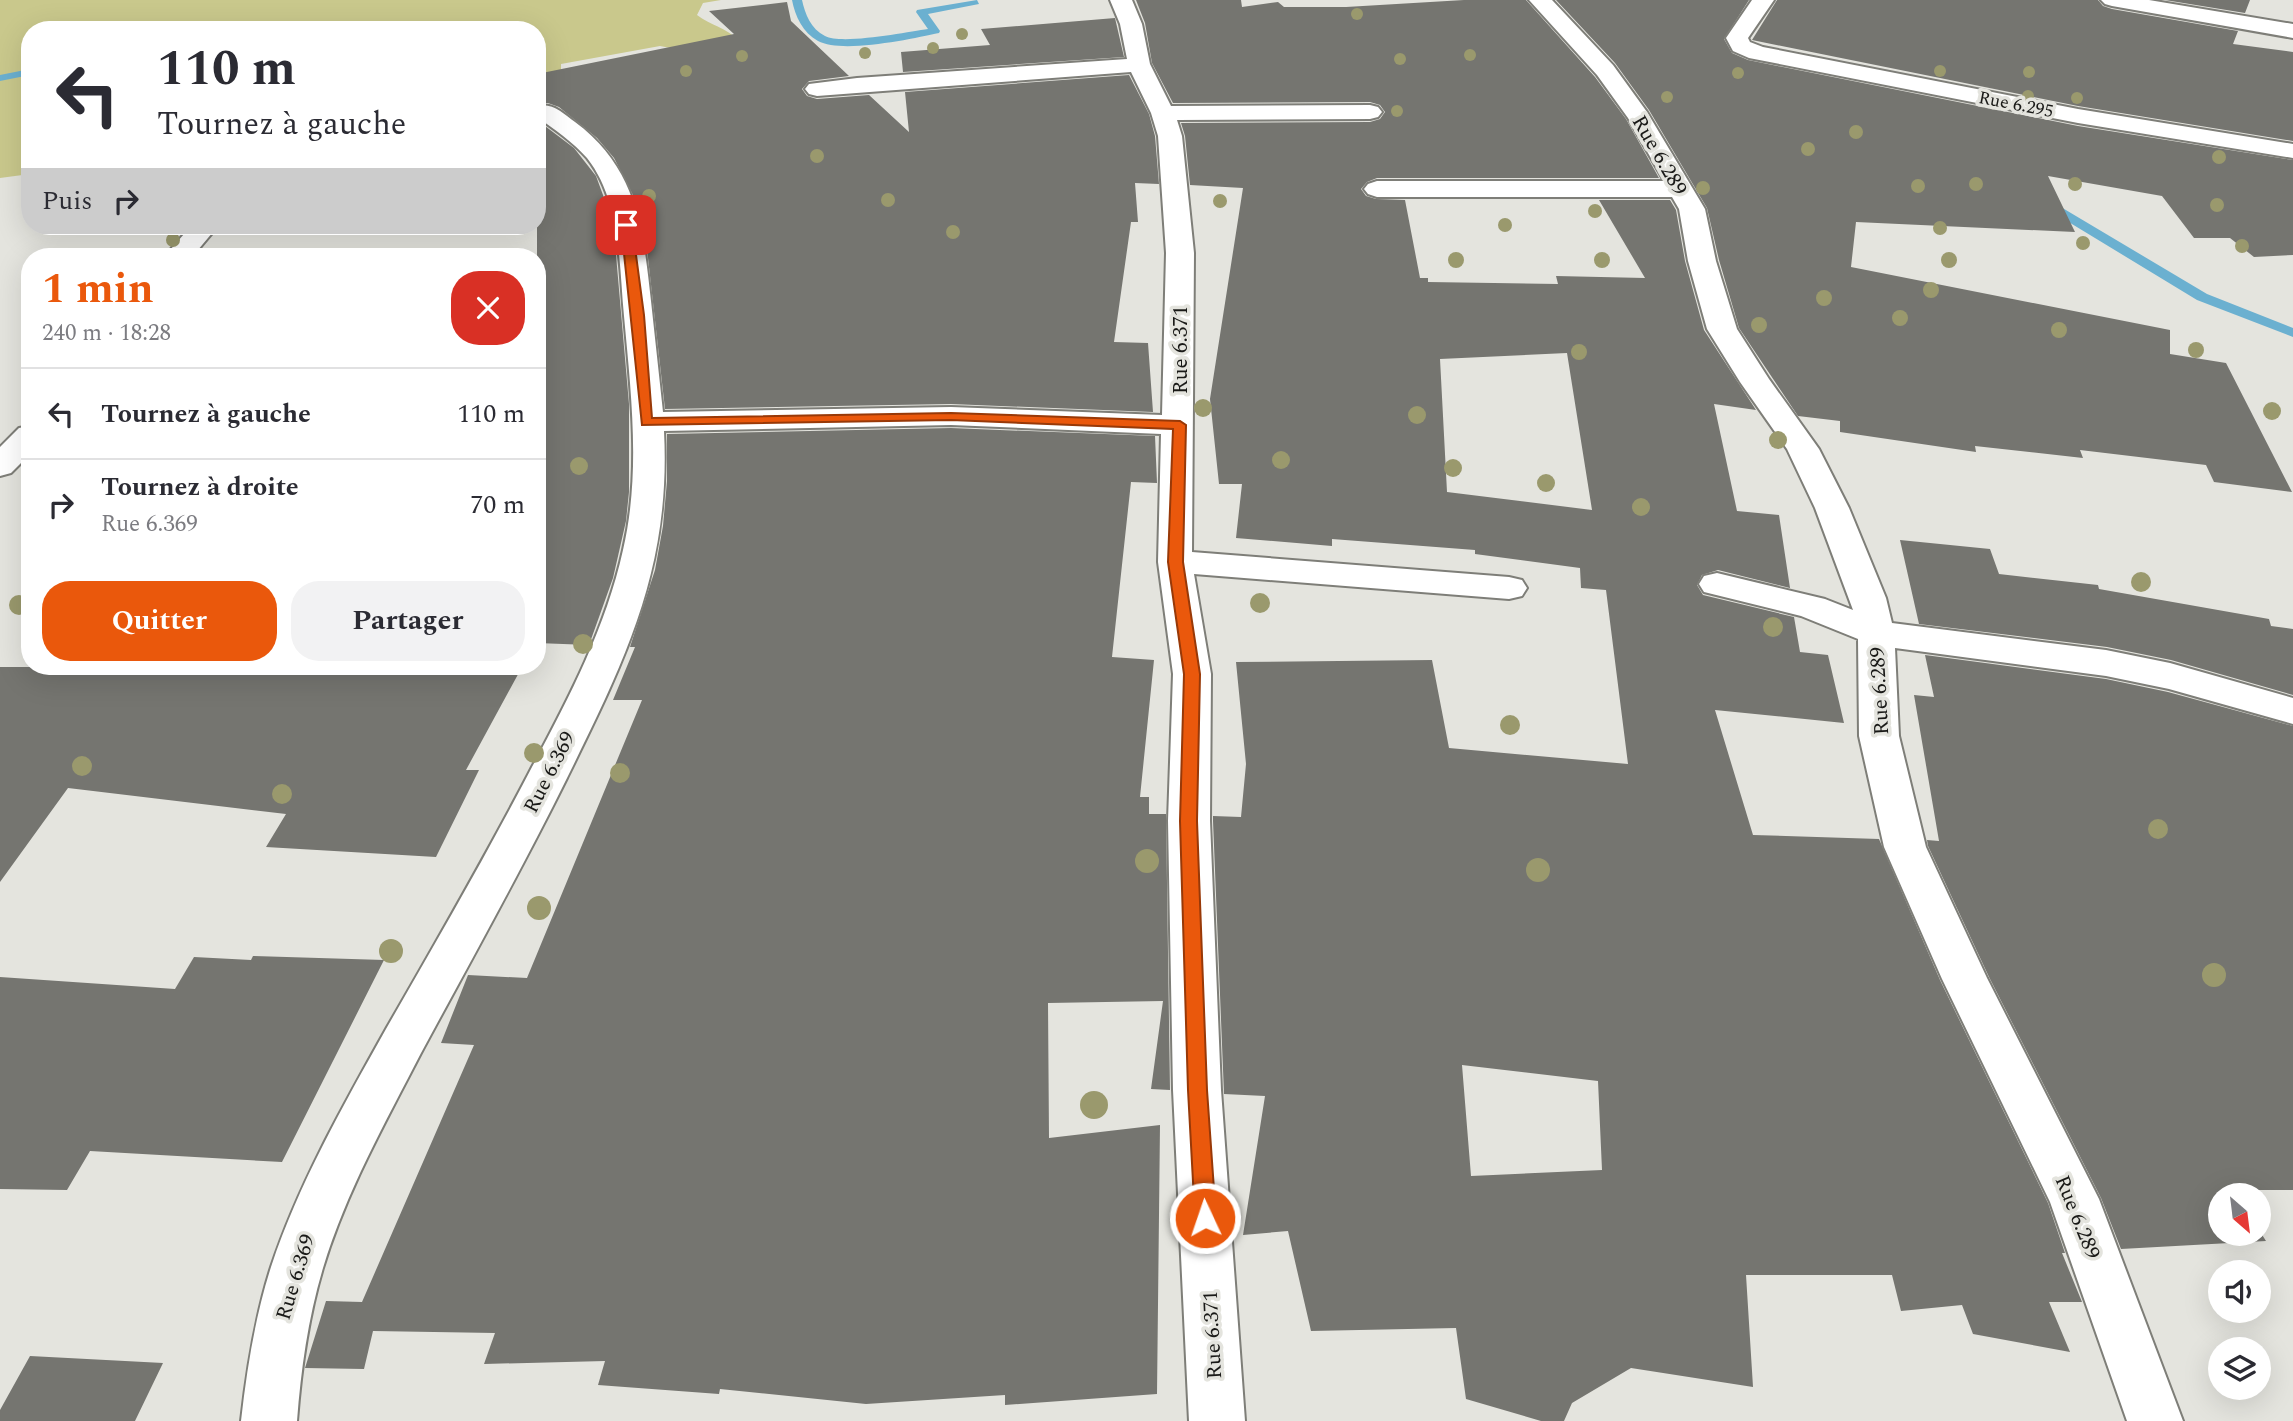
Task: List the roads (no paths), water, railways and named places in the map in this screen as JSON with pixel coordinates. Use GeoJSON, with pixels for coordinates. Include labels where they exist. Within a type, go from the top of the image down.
{"type":"FeatureCollection","features":[{"type":"Feature","properties":{"kind":"street","name":"Rue 6.371"},"geometry":{"type":"LineString","coordinates":[[1121,0],[1131,24],[1139,64],[1163,113],[1170,136],[1180,253],[1180,425],[1175,562],[1192,674],[1189,821],[1197,1077],[1217,1421]]}},
{"type":"Feature","properties":{"kind":"street","name":"Rue 6.289"},"geometry":{"type":"LineString","coordinates":[[1540,0],[1605,70],[1639,117],[1681,189],[1692,209],[1702,261],[1722,329],[1755,382],[1803,449],[1832,508],[1868,598],[1876,633],[1879,736],[1905,847],[1965,979],[2074,1199],[2155,1421]]}},
{"type":"Feature","properties":{"kind":"street","name":"Rue 6.295"},"geometry":{"type":"LineString","coordinates":[[1763,0],[1737,38],[1741,46],[1757,53],[2078,116],[2293,151]]}},
{"type":"Feature","properties":{"kind":"street"},"geometry":{"type":"LineString","coordinates":[[2112,0],[2293,31]]}},
{"type":"Feature","properties":{"kind":"street"},"geometry":{"type":"LineString","coordinates":[[817,89],[877,82],[1073,72],[1139,64]]}},
{"type":"Feature","properties":{"kind":"street","name":"Rue 6.369"},"geometry":{"type":"LineString","coordinates":[[269,1421],[279,1326],[303,1243],[353,1134],[548,779],[606,655],[634,578],[648,501],[646,422],[631,250],[621,200],[608,170],[579,136],[546,112]]}},
{"type":"Feature","properties":{"kind":"street"},"geometry":{"type":"LineString","coordinates":[[1163,113],[1370,112]]}},
{"type":"Feature","properties":{"kind":"street"},"geometry":{"type":"LineString","coordinates":[[1377,189],[1681,189]]}},
{"type":"Feature","properties":{"kind":"street"},"geometry":{"type":"LineString","coordinates":[[185,248],[197,235]]}},
{"type":"Feature","properties":{"kind":"street"},"geometry":{"type":"LineString","coordinates":[[646,422],[951,416],[1180,425]]}},
{"type":"Feature","properties":{"kind":"street"},"geometry":{"type":"LineString","coordinates":[[0,466],[21,444]]}},
{"type":"Feature","properties":{"kind":"street"},"geometry":{"type":"LineString","coordinates":[[1175,562],[1510,588]]}},
{"type":"Feature","properties":{"kind":"street"},"geometry":{"type":"LineString","coordinates":[[1717,584],[1812,607],[1876,633],[2106,663],[2170,676],[2293,711]]}},
{"type":"Feature","properties":{"kind":"waterway"},"geometry":{"type":"LineString","coordinates":[[797,0],[800,12],[813,33],[832,42],[935,31],[921,12],[974,4],[972,0]]}},
{"type":"Feature","properties":{"kind":"waterway"},"geometry":{"type":"LineString","coordinates":[[0,78],[21,74]]}},
{"type":"Feature","properties":{"kind":"waterway"},"geometry":{"type":"LineString","coordinates":[[2044,201],[2202,297],[2293,333]]}}]}
